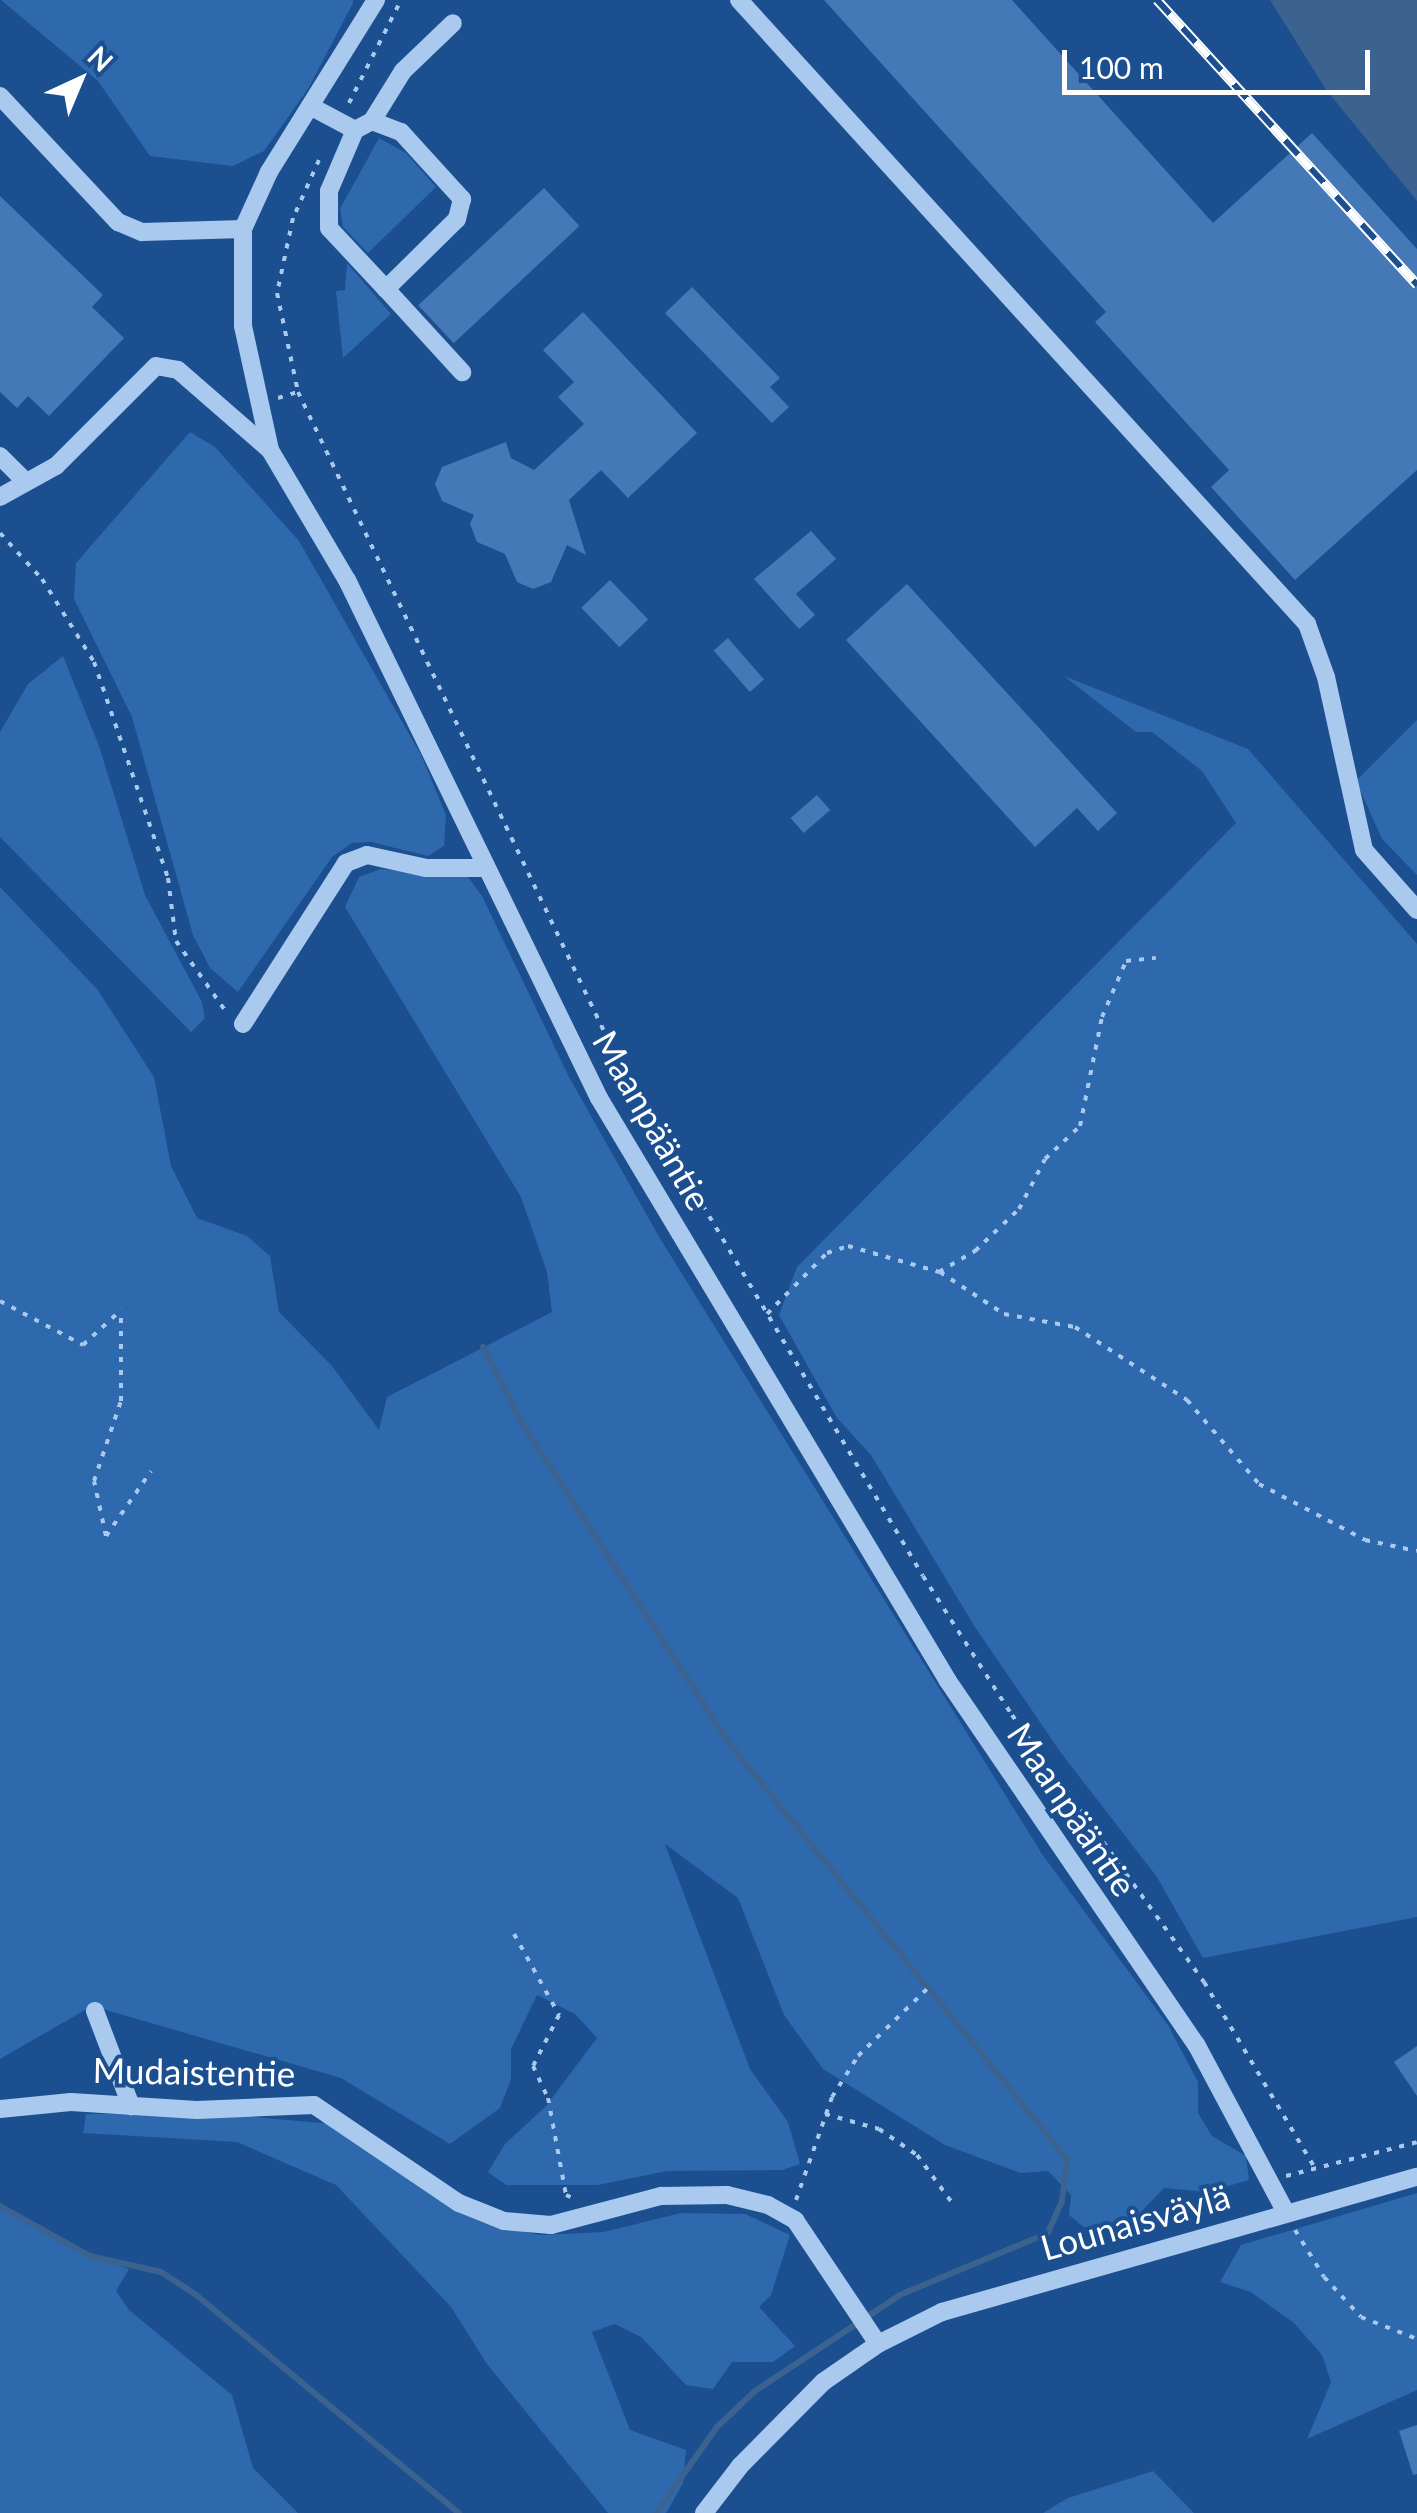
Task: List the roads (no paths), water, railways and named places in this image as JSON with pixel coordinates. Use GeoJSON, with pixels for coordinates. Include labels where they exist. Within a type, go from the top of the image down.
{"type":"FeatureCollection","features":[{"type":"Feature","properties":{"kind":"street"},"geometry":{"type":"LineString","coordinates":[[0,96],[118,222],[142,232],[242,229],[310,106],[376,0]]}},
{"type":"Feature","properties":{"kind":"street"},"geometry":{"type":"LineString","coordinates":[[739,0],[1307,624],[1326,677],[1364,850],[1417,910]]}},
{"type":"Feature","properties":{"kind":"street"},"geometry":{"type":"LineString","coordinates":[[372,121],[403,71],[453,23]]}},
{"type":"Feature","properties":{"kind":"street"},"geometry":{"type":"LineString","coordinates":[[310,106],[347,126],[372,121],[401,132],[462,198],[457,219],[386,288]]}},
{"type":"Feature","properties":{"kind":"street"},"geometry":{"type":"LineString","coordinates":[[347,126],[329,191],[329,228],[462,372]]}},
{"type":"Feature","properties":{"kind":"street","name":"Maanpääntie"},"geometry":{"type":"LineString","coordinates":[[242,229],[244,326],[270,450],[348,580],[483,868],[599,1098],[859,1537],[1079,1879],[1177,2013],[1285,2211]]}},
{"type":"Feature","properties":{"kind":"street"},"geometry":{"type":"LineString","coordinates":[[0,497],[56,466],[156,366],[178,370],[270,450]]}},
{"type":"Feature","properties":{"kind":"street"},"geometry":{"type":"LineString","coordinates":[[0,456],[26,482]]}},
{"type":"Feature","properties":{"kind":"street"},"geometry":{"type":"LineString","coordinates":[[243,1024],[346,863],[366,855],[426,868],[483,868]]}},
{"type":"Feature","properties":{"kind":"street"},"geometry":{"type":"LineString","coordinates":[[95,2010],[131,2106]]}},
{"type":"Feature","properties":{"kind":"street","name":"Mudaistentie"},"geometry":{"type":"LineString","coordinates":[[0,2109],[71,2102],[131,2106],[314,2105],[459,2203],[504,2221],[551,2225],[660,2196],[727,2195],[794,2220],[878,2344]]}},
{"type":"Feature","properties":{"kind":"street","name":"Lounaisväylä"},"geometry":{"type":"LineString","coordinates":[[704,2513],[782,2420],[878,2344],[942,2312],[1285,2211],[1417,2177]]}},
{"type":"Feature","properties":{"kind":"waterway"},"geometry":{"type":"LineString","coordinates":[[483,1347],[522,1423],[732,1747],[1067,2159],[1062,2201],[1048,2233],[900,2295],[755,2391],[717,2427],[656,2513]]}},
{"type":"Feature","properties":{"kind":"waterway"},"geometry":{"type":"LineString","coordinates":[[0,2206],[90,2256],[161,2272],[195,2294],[459,2513]]}},
{"type":"Feature","properties":{"kind":"railway"},"geometry":{"type":"LineString","coordinates":[[1157,0],[1417,285]]}}]}
